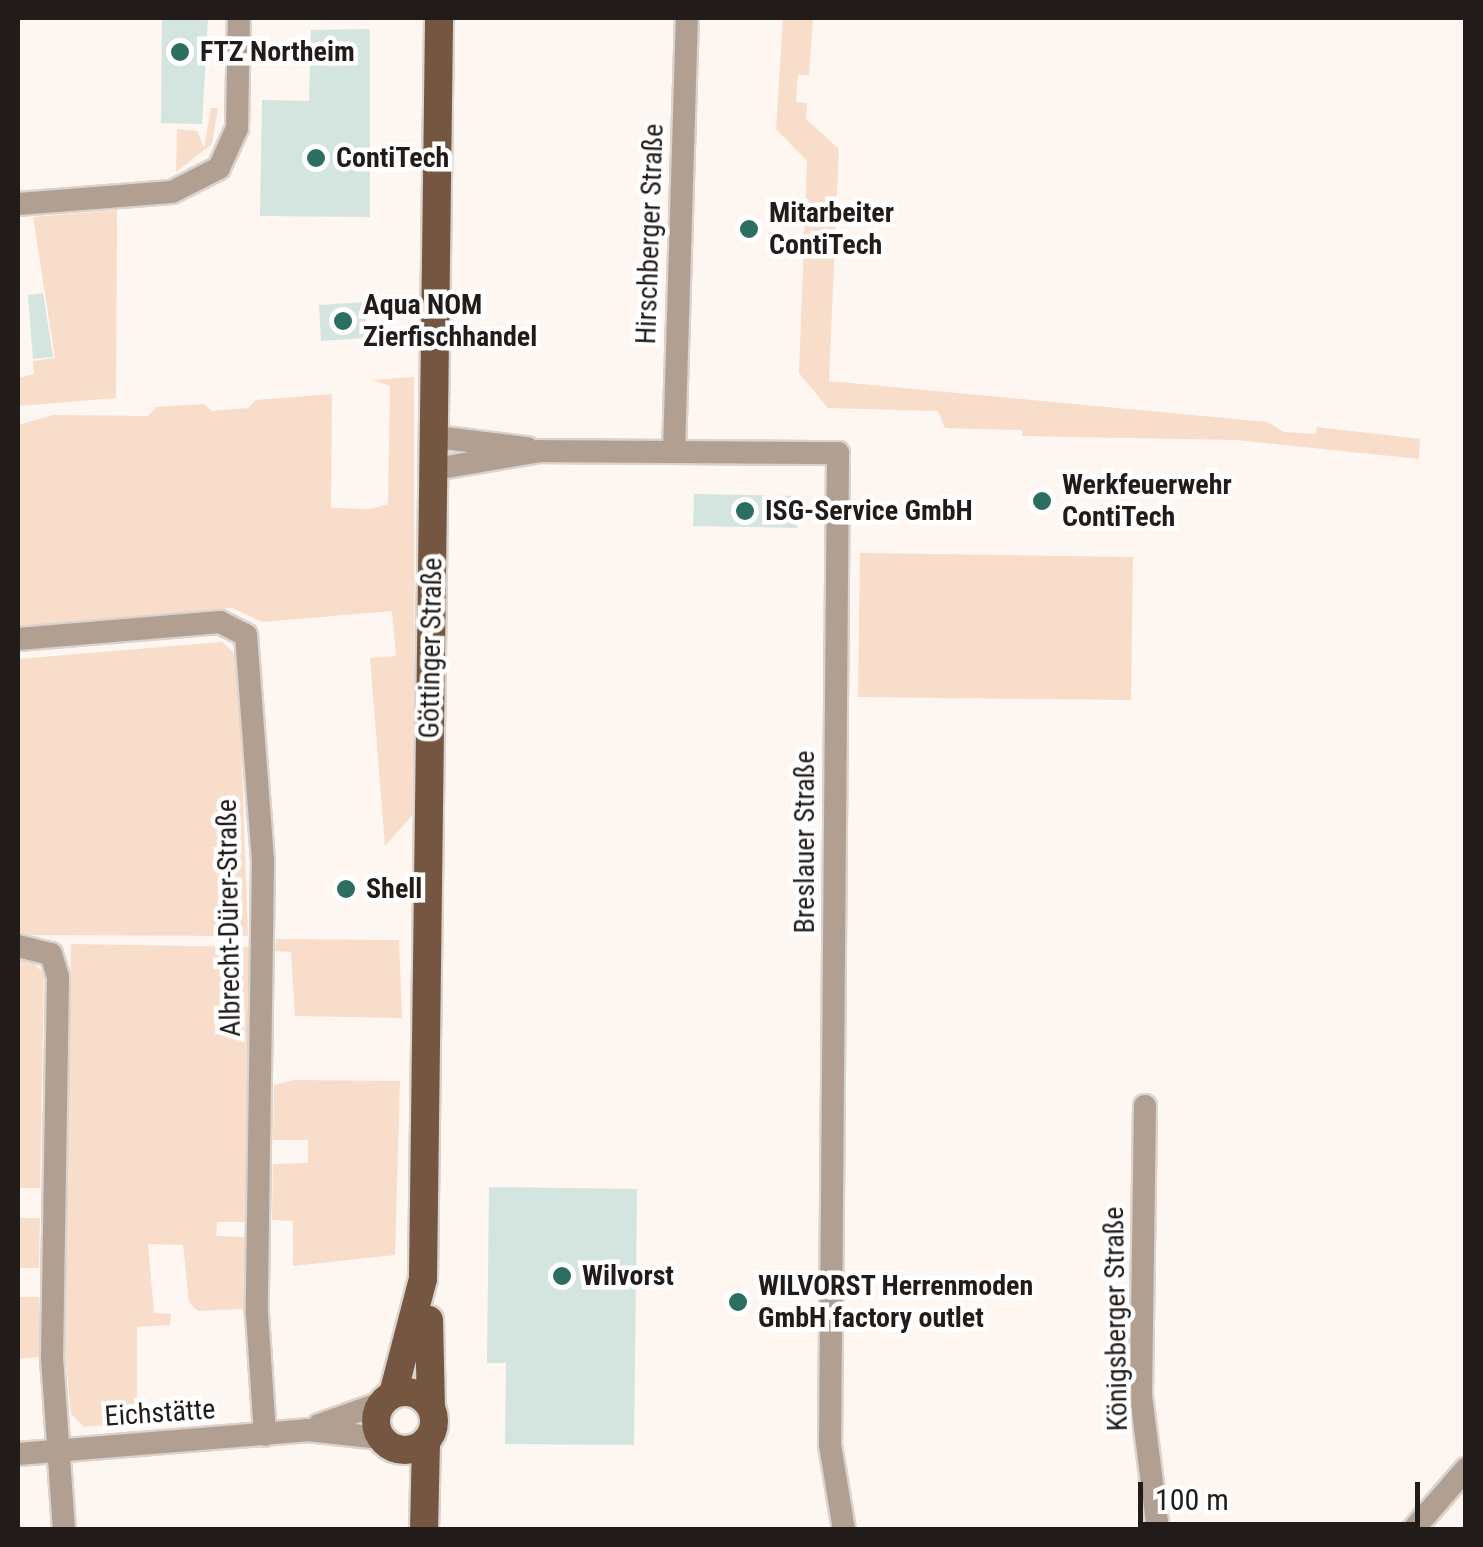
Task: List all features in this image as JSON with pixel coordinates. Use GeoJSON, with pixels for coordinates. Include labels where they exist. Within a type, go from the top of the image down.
{"type":"FeatureCollection","features":[{"type":"Feature","properties":{"kind":"main road","name":"Göttinger Straße"},"geometry":{"type":"LineString","coordinates":[[424,1528],[430,1406],[423,1279],[439,18]]}},
{"type":"Feature","properties":{"kind":"main road","name":"Göttinger Straße"},"geometry":{"type":"LineString","coordinates":[[423,1279],[387,1399],[389,1444],[424,1528]]}},
{"type":"Feature","properties":{"kind":"main road"},"geometry":{"type":"LineString","coordinates":[[387,1399],[414,1392],[430,1406]]}},
{"type":"Feature","properties":{"kind":"main road"},"geometry":{"type":"LineString","coordinates":[[389,1444],[426,1441]]}},
{"type":"Feature","properties":{"kind":"street"},"geometry":{"type":"LineString","coordinates":[[18,204],[172,192],[220,168],[238,128],[239,18]]}},
{"type":"Feature","properties":{"kind":"street","name":"Hirschberger Straße"},"geometry":{"type":"LineString","coordinates":[[674,452],[686,18]]}},
{"type":"Feature","properties":{"kind":"street","name":"Breslauer Straße"},"geometry":{"type":"LineString","coordinates":[[436,437],[540,451],[838,452],[830,1445],[844,1530]]}},
{"type":"Feature","properties":{"kind":"street","name":"Breslauer Straße"},"geometry":{"type":"LineString","coordinates":[[435,469],[540,451]]}},
{"type":"Feature","properties":{"kind":"street","name":"Albrecht-Dürer-Straße"},"geometry":{"type":"LineString","coordinates":[[18,639],[220,622],[246,635],[263,861],[257,1314],[265,1435]]}},
{"type":"Feature","properties":{"kind":"street"},"geometry":{"type":"LineString","coordinates":[[18,946],[52,954],[58,978],[56,1450],[64,1530]]}},
{"type":"Feature","properties":{"kind":"street","name":"Königsberger Straße"},"geometry":{"type":"LineString","coordinates":[[1145,1106],[1142,1396],[1158,1530]]}},
{"type":"Feature","properties":{"kind":"street","name":"Eichstätte"},"geometry":{"type":"LineString","coordinates":[[18,1454],[307,1430],[387,1399]]}},
{"type":"Feature","properties":{"kind":"street","name":"Eichstätte"},"geometry":{"type":"LineString","coordinates":[[307,1430],[389,1444]]}},
{"type":"Feature","properties":{"kind":"street"},"geometry":{"type":"LineString","coordinates":[[1407,1529],[1466,1469]]}},
{"type":"Feature","properties":{"kind":"shaded area"},"geometry":{"type":"Polygon","coordinates":[[[783,18],[813,18],[809,75],[798,75],[796,102],[807,103],[806,119],[839,149],[829,381],[1267,422],[1284,432],[1316,434],[1317,427],[1420,439],[1419,459],[1237,440],[1022,436],[1022,430],[945,428],[938,411],[828,408],[799,373],[807,161],[776,129],[783,18]]]}},
{"type":"Feature","properties":{"kind":"shaded area"},"geometry":{"type":"Polygon","coordinates":[[[211,108],[218,108],[212,144],[176,172],[177,129],[197,131],[204,148],[211,108]]]}},
{"type":"Feature","properties":{"kind":"shaded area"},"geometry":{"type":"Polygon","coordinates":[[[117,210],[116,398],[18,406],[18,378],[34,374],[33,361],[55,358],[33,217],[117,210]]]}},
{"type":"Feature","properties":{"kind":"shaded area"},"geometry":{"type":"Polygon","coordinates":[[[414,377],[415,812],[385,846],[370,658],[396,656],[392,611],[263,622],[232,608],[18,626],[18,425],[53,415],[148,416],[156,407],[204,404],[212,411],[248,408],[256,400],[332,394],[331,508],[371,509],[388,504],[390,386],[373,380],[414,377]]]}},
{"type":"Feature","properties":{"kind":"shaded area"},"geometry":{"type":"Polygon","coordinates":[[[860,553],[1133,557],[1131,700],[858,697],[860,553]]]}},
{"type":"Feature","properties":{"kind":"shaded area"},"geometry":{"type":"Polygon","coordinates":[[[222,642],[238,656],[248,936],[18,935],[18,659],[222,642]]]}},
{"type":"Feature","properties":{"kind":"shaded area"},"geometry":{"type":"Polygon","coordinates":[[[276,939],[399,940],[402,1018],[295,1016],[291,952],[275,951],[276,939]]]}},
{"type":"Feature","properties":{"kind":"shaded area"},"geometry":{"type":"Polygon","coordinates":[[[71,944],[249,947],[245,1222],[217,1222],[216,1236],[245,1237],[244,1309],[198,1311],[189,1302],[183,1245],[148,1244],[154,1313],[171,1314],[170,1325],[137,1327],[137,1422],[84,1427],[71,1414],[65,1351],[71,944]]]}},
{"type":"Feature","properties":{"kind":"shaded area"},"geometry":{"type":"Polygon","coordinates":[[[18,961],[32,961],[44,974],[40,1188],[18,1188],[18,961]]]}},
{"type":"Feature","properties":{"kind":"shaded area"},"geometry":{"type":"Polygon","coordinates":[[[294,1080],[400,1081],[395,1255],[293,1266],[293,1221],[272,1220],[273,1164],[308,1163],[308,1140],[273,1140],[274,1085],[294,1080]]]}},
{"type":"Feature","properties":{"kind":"shaded area"},"geometry":{"type":"Polygon","coordinates":[[[18,1218],[40,1218],[39,1268],[18,1268],[18,1218]]]}},
{"type":"Feature","properties":{"kind":"shaded area"},"geometry":{"type":"Polygon","coordinates":[[[18,1297],[39,1297],[39,1357],[18,1359],[18,1297]]]}},
{"type":"Feature","properties":{"kind":"building"},"geometry":{"type":"Polygon","coordinates":[[[162,18],[208,18],[202,124],[161,123],[162,18]]]}},
{"type":"Feature","properties":{"kind":"building","name":"ContiTech"},"geometry":{"type":"Polygon","coordinates":[[[370,29],[370,217],[260,216],[262,100],[309,101],[311,30],[370,29]]]}},
{"type":"Feature","properties":{"kind":"building"},"geometry":{"type":"Polygon","coordinates":[[[43,293],[53,357],[33,359],[28,295],[43,293]]]}},
{"type":"Feature","properties":{"kind":"building","name":"Aqua NOM Zierfischhandel"},"geometry":{"type":"Polygon","coordinates":[[[366,302],[366,338],[321,341],[319,305],[366,302]]]}},
{"type":"Feature","properties":{"kind":"building","name":"ISG-Service GmbH"},"geometry":{"type":"Polygon","coordinates":[[[694,494],[798,496],[797,528],[693,526],[694,494]]]}},
{"type":"Feature","properties":{"kind":"building","name":"Wilvorst"},"geometry":{"type":"Polygon","coordinates":[[[489,1187],[637,1189],[634,1445],[505,1444],[506,1363],[487,1363],[489,1187]]]}},
{"type":"Feature","properties":{"kind":"place","name":"FTZ Northeim"},"geometry":{"type":"Point","coordinates":[180,52]}},
{"type":"Feature","properties":{"kind":"place","name":"ContiTech"},"geometry":{"type":"Point","coordinates":[316,158]}},
{"type":"Feature","properties":{"kind":"place","name":"Mitarbeiter ContiTech"},"geometry":{"type":"Point","coordinates":[749,229]}},
{"type":"Feature","properties":{"kind":"place","name":"Aqua NOM Zierfischhandel"},"geometry":{"type":"Point","coordinates":[343,321]}},
{"type":"Feature","properties":{"kind":"place","name":"Werkfeuerwehr ContiTech"},"geometry":{"type":"Point","coordinates":[1042,501]}},
{"type":"Feature","properties":{"kind":"place","name":"ISG-Service GmbH"},"geometry":{"type":"Point","coordinates":[745,511]}},
{"type":"Feature","properties":{"kind":"place","name":"Shell"},"geometry":{"type":"Point","coordinates":[346,889]}},
{"type":"Feature","properties":{"kind":"place","name":"Wilvorst"},"geometry":{"type":"Point","coordinates":[562,1276]}},
{"type":"Feature","properties":{"kind":"place","name":"WILVORST Herrenmoden GmbH factory outlet"},"geometry":{"type":"Point","coordinates":[738,1302]}}]}
